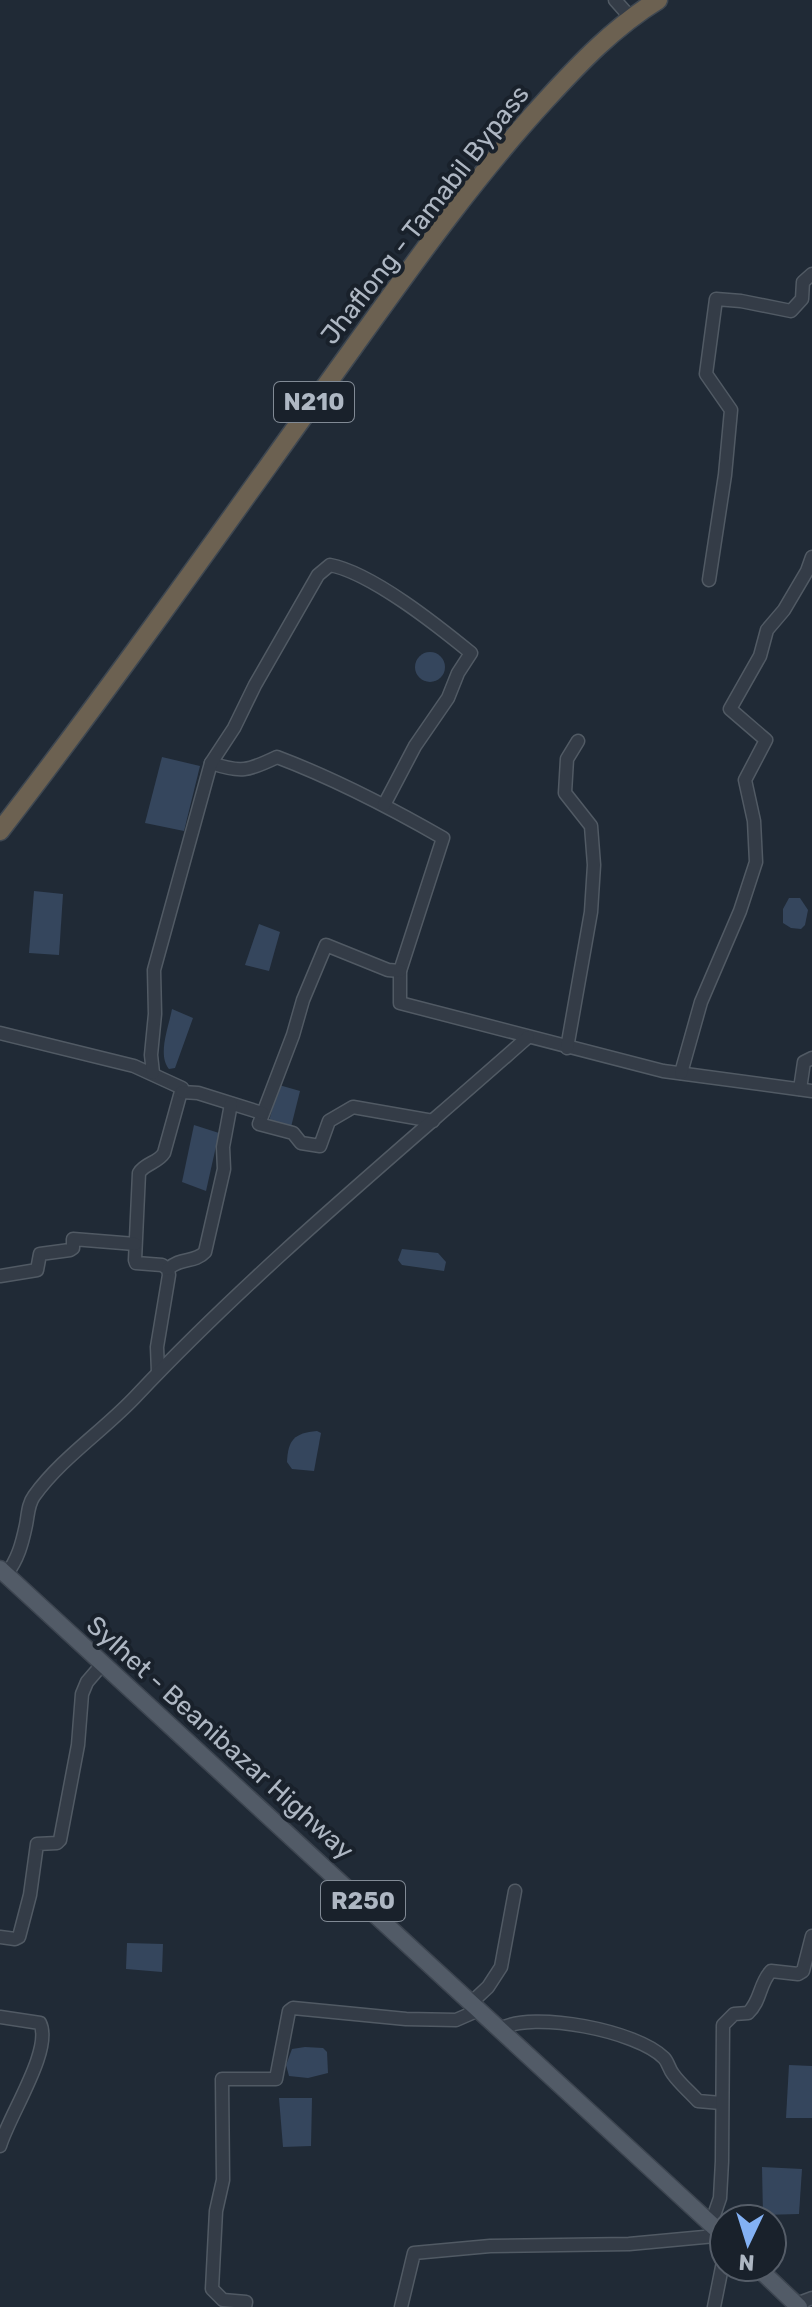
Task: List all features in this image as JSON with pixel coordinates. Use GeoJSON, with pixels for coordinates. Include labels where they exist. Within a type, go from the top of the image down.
{"type":"FeatureCollection","features":[{"type":"Feature","properties":{"kind":"highway","name":"Jhaflong - Tamabil Bypass"},"geometry":{"type":"LineString","coordinates":[[0,831],[64,749],[391,295],[505,145],[587,56],[631,18],[658,0]]}},
{"type":"Feature","properties":{"kind":"main road","name":"Sylhet - Beanibazar Highway"},"geometry":{"type":"LineString","coordinates":[[2,1574],[99,1668],[500,2029],[708,2225]]}},
{"type":"Feature","properties":{"kind":"main road","name":"Sylhet - Beanibazar Highway"},"geometry":{"type":"LineString","coordinates":[[2,1574],[708,2225]]}},
{"type":"Feature","properties":{"kind":"main road"},"geometry":{"type":"LineString","coordinates":[[770,2283],[799,2304]]}},
{"type":"Feature","properties":{"kind":"main road"},"geometry":{"type":"LineString","coordinates":[[775,2283],[799,2304]]}},
{"type":"Feature","properties":{"kind":"street"},"geometry":{"type":"LineString","coordinates":[[615,0],[631,18]]}},
{"type":"Feature","properties":{"kind":"street"},"geometry":{"type":"LineString","coordinates":[[709,580],[731,410],[706,378],[716,299],[791,311],[807,300],[803,282],[812,274]]}},
{"type":"Feature","properties":{"kind":"street"},"geometry":{"type":"LineString","coordinates":[[681,1073],[701,1002],[740,911],[756,862],[754,821],[745,780],[766,740],[730,709],[760,656],[767,630],[784,610],[812,557]]}},
{"type":"Feature","properties":{"kind":"street"},"geometry":{"type":"LineString","coordinates":[[153,1073],[154,970],[211,763],[234,728],[318,575],[330,565],[345,568],[416,610],[471,653],[458,673],[448,698],[415,746],[384,805]]}},
{"type":"Feature","properties":{"kind":"street"},"geometry":{"type":"LineString","coordinates":[[567,1048],[591,912],[594,865],[591,826],[565,793],[567,759],[578,741]]}},
{"type":"Feature","properties":{"kind":"street"},"geometry":{"type":"LineString","coordinates":[[211,763],[236,771],[252,770],[277,757],[384,805],[443,838],[400,971],[400,1003],[567,1048],[681,1073],[806,1090],[804,1062],[812,1058]]}},
{"type":"Feature","properties":{"kind":"street"},"geometry":{"type":"LineString","coordinates":[[400,971],[388,970],[326,945],[259,1124],[293,1133],[301,1143],[320,1146],[329,1121],[353,1107],[433,1121]]}},
{"type":"Feature","properties":{"kind":"street"},"geometry":{"type":"LineString","coordinates":[[0,1033],[134,1066],[182,1088],[164,1153],[139,1173],[136,1263],[162,1265],[168,1269]]}},
{"type":"Feature","properties":{"kind":"street"},"geometry":{"type":"LineString","coordinates":[[2,1574],[20,1551],[31,1499],[158,1372],[322,1216],[528,1037]]}},
{"type":"Feature","properties":{"kind":"street"},"geometry":{"type":"LineString","coordinates":[[182,1092],[198,1093],[262,1113]]}},
{"type":"Feature","properties":{"kind":"street"},"geometry":{"type":"LineString","coordinates":[[158,1372],[157,1347],[168,1269],[175,1262],[198,1258],[205,1252],[224,1169],[223,1147],[231,1104]]}},
{"type":"Feature","properties":{"kind":"street"},"geometry":{"type":"LineString","coordinates":[[0,1276],[37,1270],[40,1254],[70,1250],[73,1239],[135,1244]]}},
{"type":"Feature","properties":{"kind":"street"},"geometry":{"type":"LineString","coordinates":[[0,1937],[19,1937],[30,1895],[37,1844],[57,1843],[60,1840],[78,1745],[82,1694],[99,1668]]}},
{"type":"Feature","properties":{"kind":"street"},"geometry":{"type":"LineString","coordinates":[[245,2307],[246,2302],[223,2300],[212,2289],[216,2211],[223,2180],[222,2079],[276,2079],[289,2011],[293,2008],[406,2019],[456,2020],[472,2007],[501,1967],[515,1891]]}},
{"type":"Feature","properties":{"kind":"street"},"geometry":{"type":"LineString","coordinates":[[798,1974],[803,1971],[812,1936]]}},
{"type":"Feature","properties":{"kind":"street"},"geometry":{"type":"LineString","coordinates":[[720,2203],[723,2025],[734,2014],[748,2013],[756,2005],[765,1978],[771,1971],[812,1979]]}},
{"type":"Feature","properties":{"kind":"street"},"geometry":{"type":"LineString","coordinates":[[0,2017],[40,2023],[45,2033],[42,2050],[7,2124],[0,2146]]}},
{"type":"Feature","properties":{"kind":"street"},"geometry":{"type":"LineString","coordinates":[[500,2029],[511,2023],[543,2022],[601,2028],[637,2040],[664,2058],[672,2073],[698,2101],[721,2103]]}},
{"type":"Feature","properties":{"kind":"street"},"geometry":{"type":"LineString","coordinates":[[401,2307],[414,2253],[534,2244],[629,2244],[708,2236]]}},
{"type":"Feature","properties":{"kind":"street"},"geometry":{"type":"LineString","coordinates":[[714,2307],[719,2283]]}},
{"type":"Feature","properties":{"kind":"water"},"geometry":{"type":"Polygon","coordinates":[[[430,652],[440,657],[445,667],[440,677],[430,682],[420,677],[415,667],[420,657],[430,652]]]}},
{"type":"Feature","properties":{"kind":"water"},"geometry":{"type":"Polygon","coordinates":[[[162,757],[200,766],[184,831],[145,823],[162,757]]]}},
{"type":"Feature","properties":{"kind":"water"},"geometry":{"type":"Polygon","coordinates":[[[34,891],[63,894],[59,955],[29,953],[34,891]]]}},
{"type":"Feature","properties":{"kind":"water"},"geometry":{"type":"Polygon","coordinates":[[[789,898],[800,898],[808,910],[801,929],[783,923],[783,909],[789,898]]]}},
{"type":"Feature","properties":{"kind":"water"},"geometry":{"type":"Polygon","coordinates":[[[259,924],[280,932],[269,971],[245,965],[259,924]]]}},
{"type":"Feature","properties":{"kind":"water"},"geometry":{"type":"Polygon","coordinates":[[[172,1009],[193,1018],[175,1068],[169,1069],[164,1048],[172,1009]]]}},
{"type":"Feature","properties":{"kind":"water"},"geometry":{"type":"Polygon","coordinates":[[[279,1085],[300,1091],[291,1127],[269,1121],[279,1085]]]}},
{"type":"Feature","properties":{"kind":"water"},"geometry":{"type":"Polygon","coordinates":[[[194,1125],[219,1133],[206,1191],[182,1182],[194,1125]]]}},
{"type":"Feature","properties":{"kind":"water"},"geometry":{"type":"Polygon","coordinates":[[[402,1249],[438,1253],[446,1262],[444,1271],[402,1265],[398,1260],[402,1249]]]}},
{"type":"Feature","properties":{"kind":"water"},"geometry":{"type":"Polygon","coordinates":[[[317,1431],[321,1433],[314,1471],[292,1469],[287,1462],[291,1443],[298,1436],[317,1431]]]}},
{"type":"Feature","properties":{"kind":"water"},"geometry":{"type":"Polygon","coordinates":[[[127,1943],[163,1944],[162,1972],[126,1969],[127,1943]]]}},
{"type":"Feature","properties":{"kind":"water"},"geometry":{"type":"Polygon","coordinates":[[[323,2048],[327,2052],[328,2073],[308,2078],[289,2076],[286,2065],[292,2049],[323,2048]]]}},
{"type":"Feature","properties":{"kind":"water"},"geometry":{"type":"Polygon","coordinates":[[[789,2065],[812,2066],[812,2118],[786,2118],[789,2065]]]}},
{"type":"Feature","properties":{"kind":"water"},"geometry":{"type":"Polygon","coordinates":[[[279,2098],[312,2098],[311,2146],[283,2147],[279,2098]]]}},
{"type":"Feature","properties":{"kind":"water"},"geometry":{"type":"Polygon","coordinates":[[[762,2167],[802,2169],[799,2214],[788,2214],[788,2203],[763,2203],[762,2167]]]}}]}
